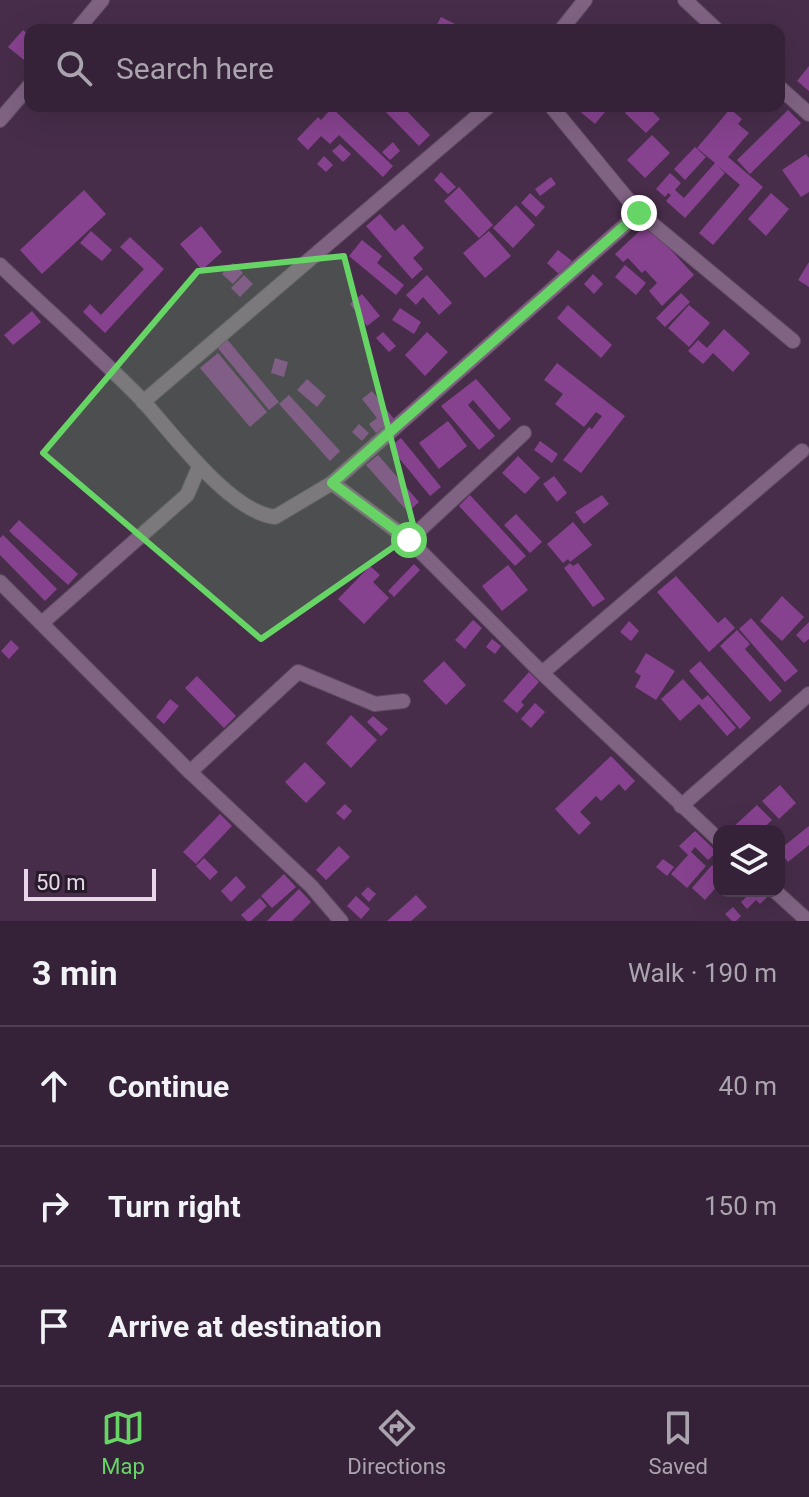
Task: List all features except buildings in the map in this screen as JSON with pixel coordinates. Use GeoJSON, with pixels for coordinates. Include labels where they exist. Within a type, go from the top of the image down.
{"type":"FeatureCollection","features":[{"type":"Feature","properties":{"kind":"street"},"geometry":{"type":"LineString","coordinates":[[82,24],[102,0]]}},
{"type":"Feature","properties":{"kind":"street"},"geometry":{"type":"LineString","coordinates":[[566,24],[585,0]]}},
{"type":"Feature","properties":{"kind":"street"},"geometry":{"type":"LineString","coordinates":[[685,0],[711,24]]}},
{"type":"Feature","properties":{"kind":"street"},"geometry":{"type":"LineString","coordinates":[[0,120],[24,92]]}},
{"type":"Feature","properties":{"kind":"street"},"geometry":{"type":"LineString","coordinates":[[785,92],[809,114]]}},
{"type":"Feature","properties":{"kind":"street"},"geometry":{"type":"LineString","coordinates":[[143,402],[482,112]]}},
{"type":"Feature","properties":{"kind":"street"},"geometry":{"type":"LineString","coordinates":[[556,112],[639,213],[793,341]]}},
{"type":"Feature","properties":{"kind":"street"},"geometry":{"type":"LineString","coordinates":[[0,265],[143,402],[199,467],[255,512],[275,517],[332,483],[639,213]]}},
{"type":"Feature","properties":{"kind":"street"},"geometry":{"type":"LineString","coordinates":[[409,540],[524,433]]}},
{"type":"Feature","properties":{"kind":"street"},"geometry":{"type":"LineString","coordinates":[[542,673],[802,451]]}},
{"type":"Feature","properties":{"kind":"street"},"geometry":{"type":"LineString","coordinates":[[42,623],[187,495],[199,467]]}},
{"type":"Feature","properties":{"kind":"street"},"geometry":{"type":"LineString","coordinates":[[332,483],[409,540],[542,673],[713,835]]}},
{"type":"Feature","properties":{"kind":"street"},"geometry":{"type":"LineString","coordinates":[[0,582],[190,772],[311,886],[341,921]]}},
{"type":"Feature","properties":{"kind":"street"},"geometry":{"type":"LineString","coordinates":[[190,772],[298,672],[375,704],[403,701]]}},
{"type":"Feature","properties":{"kind":"street"},"geometry":{"type":"LineString","coordinates":[[681,806],[809,694]]}},
{"type":"Feature","properties":{"kind":"street"},"geometry":{"type":"LineString","coordinates":[[782,897],[807,919]]}},
{"type":"Feature","properties":{"kind":"highlighted area"},"geometry":{"type":"Polygon","coordinates":[[[344,256],[415,532],[261,639],[43,453],[198,271],[344,256]]]}},
{"type":"Feature","properties":{"kind":"route"},"geometry":{"type":"LineString","coordinates":[[409,540],[332,483],[639,213]]}}]}
